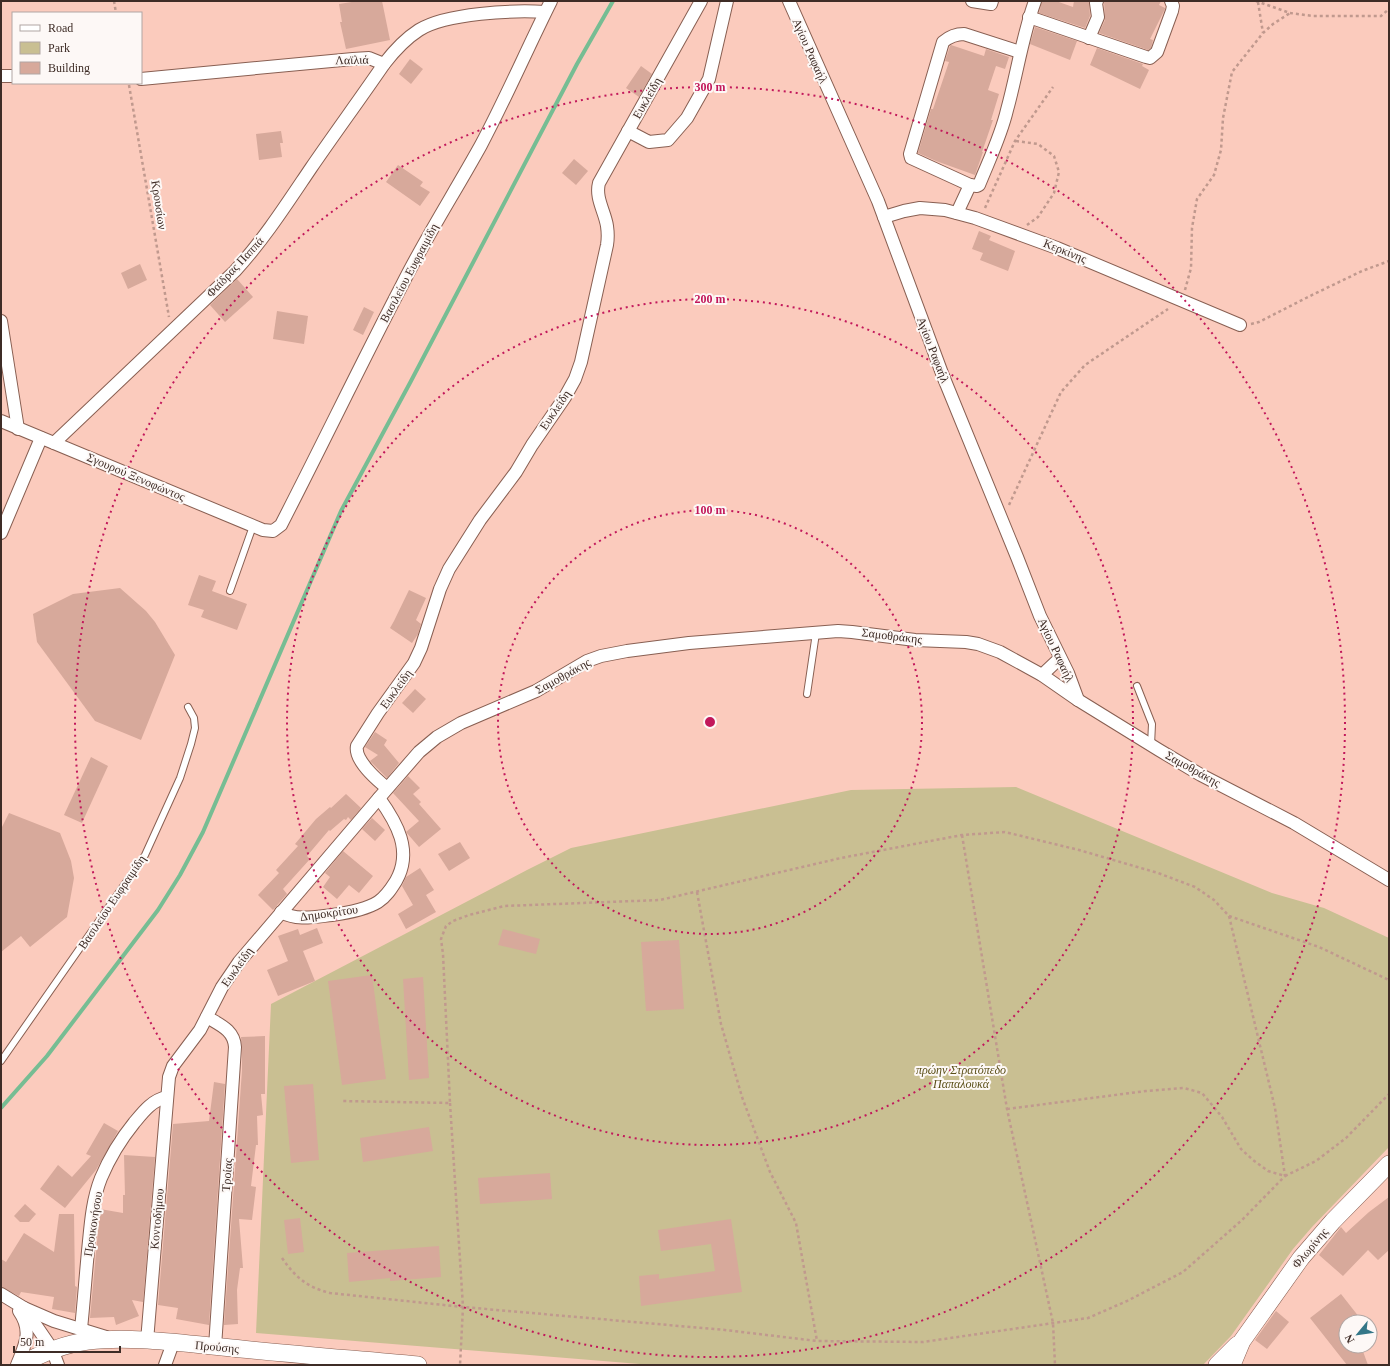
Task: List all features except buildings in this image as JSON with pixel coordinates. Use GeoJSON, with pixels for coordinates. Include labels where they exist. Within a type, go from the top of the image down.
{"type":"FeatureCollection","features":[{"type":"Feature","properties":{"kind":"main road","name":"Φλωρίνης"},"geometry":{"type":"LineString","coordinates":[[1216,1365],[1242,1341],[1305,1253],[1333,1221],[1389,1164]]}},
{"type":"Feature","properties":{"kind":"main road","name":"Προύσης"},"geometry":{"type":"LineString","coordinates":[[20,1365],[52,1349],[87,1341],[115,1340],[215,1347],[301,1360],[418,1365]]}},
{"type":"Feature","properties":{"kind":"main road","name":"Φλωρίνης"},"geometry":{"type":"LineString","coordinates":[[1232,1365],[1242,1341]]}},
{"type":"Feature","properties":{"kind":"street","name":"Βασιλείου Ευφραιμίδη"},"geometry":{"type":"LineString","coordinates":[[271,532],[278,529],[281,525],[424,243],[480,146],[502,104],[551,1]]}},
{"type":"Feature","properties":{"kind":"street","name":"Ευκλείδη"},"geometry":{"type":"LineString","coordinates":[[387,788],[363,764],[357,752],[357,746],[414,663],[421,648],[440,589],[449,569],[480,520],[516,472],[532,444],[565,397],[575,379],[581,362],[607,246],[608,227],[599,197],[598,187],[602,176],[701,1]]}},
{"type":"Feature","properties":{"kind":"street"},"geometry":{"type":"LineString","coordinates":[[628,132],[650,142],[668,140],[687,118],[709,79],[727,1]]}},
{"type":"Feature","properties":{"kind":"street","name":"Αγίου Ραφαήλ"},"geometry":{"type":"LineString","coordinates":[[789,1],[884,217],[942,376],[1040,616],[1078,700]]}},
{"type":"Feature","properties":{"kind":"street"},"geometry":{"type":"LineString","coordinates":[[972,1],[990,4],[992,1]]}},
{"type":"Feature","properties":{"kind":"street"},"geometry":{"type":"LineString","coordinates":[[1020,52],[964,34],[957,34],[948,38],[944,42],[910,154],[911,158],[970,185],[977,186],[979,184],[1002,126],[1012,92],[1020,52],[1035,1]]}},
{"type":"Feature","properties":{"kind":"street"},"geometry":{"type":"LineString","coordinates":[[1089,38],[1098,17],[1097,1]]}},
{"type":"Feature","properties":{"kind":"street"},"geometry":{"type":"LineString","coordinates":[[1029,18],[1146,57],[1153,57],[1172,11],[1173,6],[1171,1]]}},
{"type":"Feature","properties":{"kind":"street","name":"Λαϊλιά"},"geometry":{"type":"LineString","coordinates":[[142,79],[368,58],[384,64],[407,39],[419,30],[435,23],[463,16],[523,11],[545,12]]}},
{"type":"Feature","properties":{"kind":"street","name":"Φαίδρας Παππά"},"geometry":{"type":"LineString","coordinates":[[54,443],[235,270],[264,237],[384,64]]}},
{"type":"Feature","properties":{"kind":"street"},"geometry":{"type":"LineString","coordinates":[[1,76],[12,76]]}},
{"type":"Feature","properties":{"kind":"street"},"geometry":{"type":"LineString","coordinates":[[957,213],[970,185]]}},
{"type":"Feature","properties":{"kind":"street","name":"Κερκίνης"},"geometry":{"type":"LineString","coordinates":[[884,217],[920,208],[945,210],[980,219],[1058,248],[1240,325]]}},
{"type":"Feature","properties":{"kind":"street"},"geometry":{"type":"LineString","coordinates":[[1,321],[18,428]]}},
{"type":"Feature","properties":{"kind":"street","name":"Σγουρού Ξενοφώντος"},"geometry":{"type":"LineString","coordinates":[[1,421],[271,532]]}},
{"type":"Feature","properties":{"kind":"street"},"geometry":{"type":"LineString","coordinates":[[1,533],[41,438]]}},
{"type":"Feature","properties":{"kind":"street","name":"Σαμοθράκης"},"geometry":{"type":"LineString","coordinates":[[378,798],[419,752],[437,737],[461,724],[543,688],[582,664],[601,656],[689,643],[816,633],[852,632],[915,640],[966,642],[978,644],[1000,652],[1042,675],[1078,700],[1151,745],[1294,823],[1389,880]]}},
{"type":"Feature","properties":{"kind":"street"},"geometry":{"type":"LineString","coordinates":[[1042,675],[1060,658]]}},
{"type":"Feature","properties":{"kind":"street","name":"Ευκλείδη"},"geometry":{"type":"LineString","coordinates":[[167,1097],[169,1077],[173,1066],[200,1030],[222,987],[235,967],[378,798]]}},
{"type":"Feature","properties":{"kind":"street","name":"Δημοκρίτου"},"geometry":{"type":"LineString","coordinates":[[281,912],[298,918],[336,914],[370,906],[386,896],[401,872],[404,857],[397,828],[389,812],[378,798]]}},
{"type":"Feature","properties":{"kind":"street","name":"Τροίας"},"geometry":{"type":"LineString","coordinates":[[207,1017],[229,1031],[234,1038],[235,1047],[215,1347]]}},
{"type":"Feature","properties":{"kind":"street","name":"Προικονήσου"},"geometry":{"type":"LineString","coordinates":[[81,1329],[92,1212],[96,1192],[101,1178],[115,1152],[138,1119],[153,1103],[167,1097]]}},
{"type":"Feature","properties":{"kind":"street","name":"Κοντοδήμου"},"geometry":{"type":"LineString","coordinates":[[146,1341],[167,1097]]}},
{"type":"Feature","properties":{"kind":"street"},"geometry":{"type":"LineString","coordinates":[[4,1296],[24,1308],[54,1321],[115,1340]]}},
{"type":"Feature","properties":{"kind":"street"},"geometry":{"type":"LineString","coordinates":[[4,1296],[21,1313],[27,1332],[25,1344],[16,1365]]}},
{"type":"Feature","properties":{"kind":"street"},"geometry":{"type":"LineString","coordinates":[[24,1308],[52,1349],[58,1365]]}},
{"type":"Feature","properties":{"kind":"street"},"geometry":{"type":"LineString","coordinates":[[166,1365],[173,1343]]}},
{"type":"Feature","properties":{"kind":"lane"},"geometry":{"type":"LineString","coordinates":[[230,591],[254,526]]}},
{"type":"Feature","properties":{"kind":"lane"},"geometry":{"type":"LineString","coordinates":[[807,694],[816,633]]}},
{"type":"Feature","properties":{"kind":"lane"},"geometry":{"type":"LineString","coordinates":[[1137,686],[1152,724],[1151,745]]}},
{"type":"Feature","properties":{"kind":"lane","name":"Βασιλείου Ευφραιμίδη"},"geometry":{"type":"LineString","coordinates":[[1,1061],[145,855],[180,778],[191,744],[195,728],[194,718],[188,707]]}},
{"type":"Feature","properties":{"kind":"path"},"geometry":{"type":"LineString","coordinates":[[114,1],[116,12]]}},
{"type":"Feature","properties":{"kind":"path"},"geometry":{"type":"LineString","coordinates":[[1257,1],[1290,13],[1313,16],[1381,16],[1389,9]]}},
{"type":"Feature","properties":{"kind":"path"},"geometry":{"type":"LineString","coordinates":[[1257,1],[1263,33]]}},
{"type":"Feature","properties":{"kind":"path"},"geometry":{"type":"LineString","coordinates":[[1002,520],[1061,392],[1085,365],[1181,300],[1191,268],[1192,228],[1197,199],[1214,175],[1221,150],[1224,118],[1232,72],[1263,33],[1273,24],[1290,13]]}},
{"type":"Feature","properties":{"kind":"path","name":"Κρουσίων"},"geometry":{"type":"LineString","coordinates":[[129,84],[171,331]]}},
{"type":"Feature","properties":{"kind":"path"},"geometry":{"type":"LineString","coordinates":[[980,219],[1015,141],[1053,87]]}},
{"type":"Feature","properties":{"kind":"path"},"geometry":{"type":"LineString","coordinates":[[1015,141],[1038,144],[1054,156],[1059,172],[1054,193],[1038,217],[1017,232]]}},
{"type":"Feature","properties":{"kind":"path"},"geometry":{"type":"LineString","coordinates":[[1240,325],[1259,322],[1310,296],[1374,266],[1389,261]]}},
{"type":"Feature","properties":{"kind":"path"},"geometry":{"type":"LineString","coordinates":[[460,1365],[463,1307],[441,939],[446,926],[453,921],[469,915],[504,906],[660,900],[841,858],[962,835],[1005,832],[1079,850],[1158,873],[1195,887],[1214,900],[1229,916],[1319,947],[1389,980]]}},
{"type":"Feature","properties":{"kind":"path"},"geometry":{"type":"LineString","coordinates":[[962,835],[1007,1109],[1053,1323],[1055,1365]]}},
{"type":"Feature","properties":{"kind":"path"},"geometry":{"type":"LineString","coordinates":[[697,892],[721,1024],[744,1104],[770,1172],[796,1223],[817,1341]]}},
{"type":"Feature","properties":{"kind":"path"},"geometry":{"type":"LineString","coordinates":[[1229,916],[1275,1108],[1285,1176]]}},
{"type":"Feature","properties":{"kind":"path"},"geometry":{"type":"LineString","coordinates":[[1007,1109],[1146,1091],[1184,1088],[1202,1093],[1222,1118],[1241,1150],[1268,1171],[1285,1176]]}},
{"type":"Feature","properties":{"kind":"path"},"geometry":{"type":"LineString","coordinates":[[282,1258],[290,1270],[301,1280],[318,1290],[330,1293],[463,1307],[725,1330],[817,1341],[923,1342],[1088,1318],[1127,1301],[1183,1272],[1242,1220],[1285,1176],[1316,1161],[1346,1138],[1389,1094]]}},
{"type":"Feature","properties":{"kind":"path"},"geometry":{"type":"LineString","coordinates":[[341,1101],[450,1103]]}},
{"type":"Feature","properties":{"kind":"green space","name":"πρώην Στρατόπεδο Παπαλουκά"},"geometry":{"type":"Polygon","coordinates":[[[1016,787],[1272,893],[1324,908],[1389,938],[1389,1147],[1312,1227],[1293,1249],[1231,1336],[1203,1365],[652,1365],[256,1333],[271,1004],[571,848],[851,790],[1016,787]]]}},
{"type":"Feature","properties":{"kind":"waterway"},"geometry":{"type":"LineString","coordinates":[[1,1108],[47,1056],[158,910],[180,875],[203,832],[341,511],[411,381],[577,64],[613,1]]}}]}
